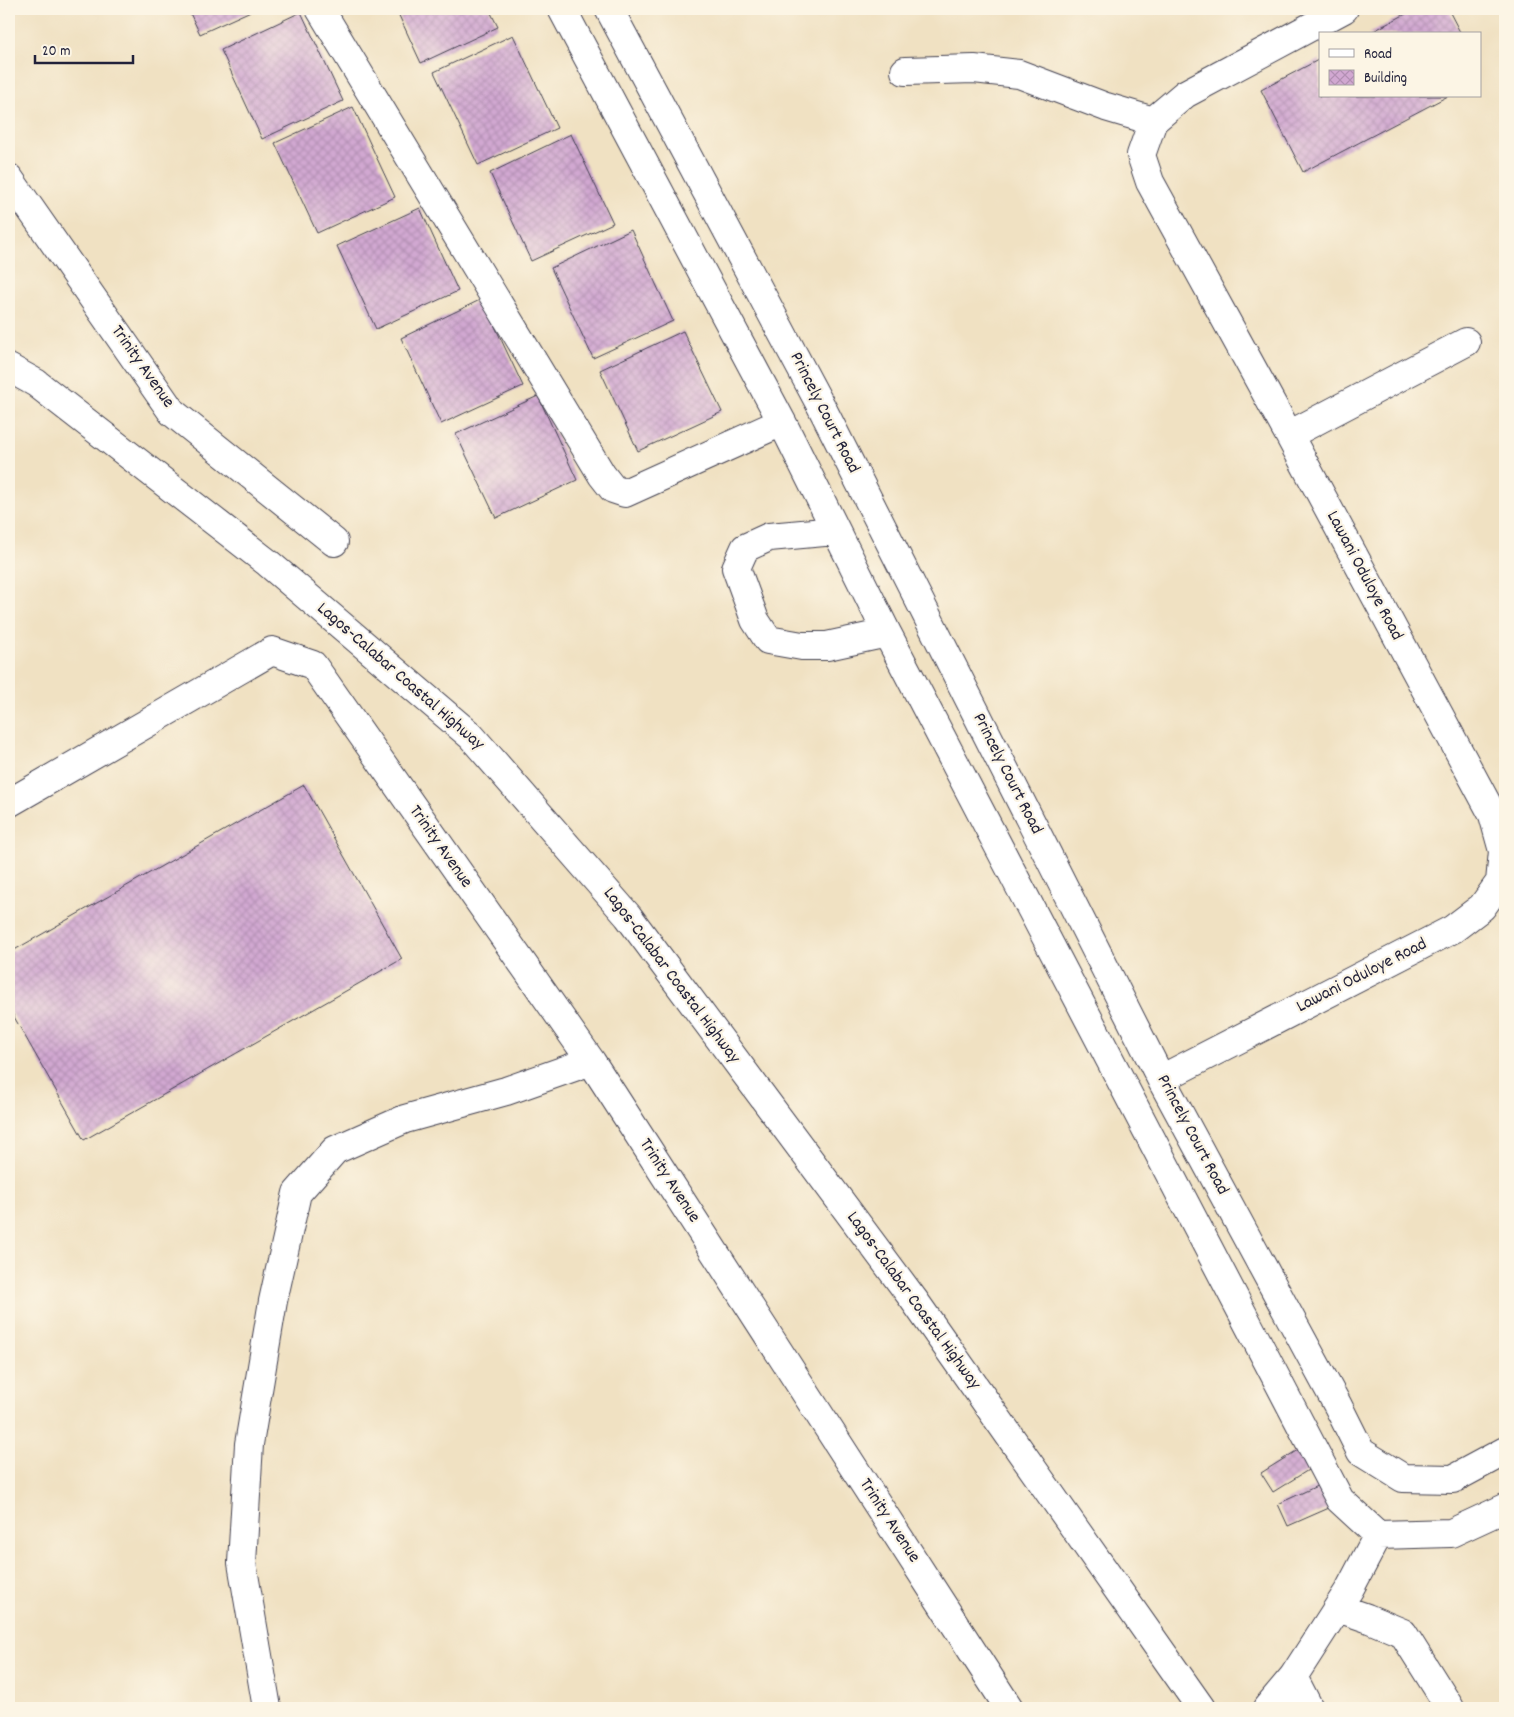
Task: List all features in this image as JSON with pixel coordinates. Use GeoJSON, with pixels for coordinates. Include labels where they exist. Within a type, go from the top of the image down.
{"type":"FeatureCollection","features":[{"type":"Feature","properties":{"kind":"main road"},"geometry":{"type":"LineString","coordinates":[[320,9],[602,475],[613,489],[626,493],[782,422]]}},
{"type":"Feature","properties":{"kind":"main road"},"geometry":{"type":"LineString","coordinates":[[562,9],[782,422],[887,633],[1340,1500],[1378,1535],[1451,1533],[1505,1508]]}},
{"type":"Feature","properties":{"kind":"main road","name":"Princely Court Road"},"geometry":{"type":"LineString","coordinates":[[609,9],[822,406],[1161,1079],[1361,1452],[1403,1478],[1452,1479],[1505,1451]]}},
{"type":"Feature","properties":{"kind":"main road"},"geometry":{"type":"LineString","coordinates":[[905,71],[974,69],[1019,74],[1106,107],[1153,121],[1185,94],[1344,9]]}},
{"type":"Feature","properties":{"kind":"main road","name":"Lawani Oduloye Road"},"geometry":{"type":"LineString","coordinates":[[1153,121],[1141,156],[1150,182],[1493,816],[1504,851],[1500,882],[1482,907],[1453,929],[1161,1079]]}},
{"type":"Feature","properties":{"kind":"main road","name":"Trinity Avenue"},"geometry":{"type":"LineString","coordinates":[[9,178],[172,412],[334,542]]}},
{"type":"Feature","properties":{"kind":"main road"},"geometry":{"type":"LineString","coordinates":[[1288,434],[1466,342]]}},
{"type":"Feature","properties":{"kind":"main road","name":"Lagos-Calabar Coastal Highway"},"geometry":{"type":"LineString","coordinates":[[9,368],[36,383],[268,564],[471,736],[628,916],[914,1300],[1201,1708]]}},
{"type":"Feature","properties":{"kind":"main road"},"geometry":{"type":"LineString","coordinates":[[835,531],[769,537],[745,548],[736,568],[755,620],[768,640],[802,646],[827,646],[887,633]]}},
{"type":"Feature","properties":{"kind":"main road","name":"Trinity Avenue"},"geometry":{"type":"LineString","coordinates":[[9,803],[272,651],[312,665],[591,1061],[1009,1708]]}},
{"type":"Feature","properties":{"kind":"main road"},"geometry":{"type":"LineString","coordinates":[[266,1708],[242,1563],[249,1444],[273,1301],[297,1193],[335,1150],[405,1119],[506,1091],[591,1061]]}},
{"type":"Feature","properties":{"kind":"main road"},"geometry":{"type":"LineString","coordinates":[[1267,1708],[1293,1677],[1350,1590],[1378,1535]]}},
{"type":"Feature","properties":{"kind":"main road"},"geometry":{"type":"LineString","coordinates":[[1338,1608],[1403,1633],[1450,1708]]}},
{"type":"Feature","properties":{"kind":"main road"},"geometry":{"type":"LineString","coordinates":[[1293,1677],[1309,1708]]}},
{"type":"Feature","properties":{"kind":"building"},"geometry":{"type":"Polygon","coordinates":[[[188,9],[255,9],[200,34],[188,9]]]}},
{"type":"Feature","properties":{"kind":"building"},"geometry":{"type":"Polygon","coordinates":[[[396,9],[489,9],[498,27],[421,63],[396,9]]]}},
{"type":"Feature","properties":{"kind":"building"},"geometry":{"type":"Polygon","coordinates":[[[1415,9],[1448,9],[1460,32],[1372,32],[1415,9]]]}},
{"type":"Feature","properties":{"kind":"building"},"geometry":{"type":"Polygon","coordinates":[[[301,12],[343,101],[262,139],[221,50],[301,12]]]}},
{"type":"Feature","properties":{"kind":"building"},"geometry":{"type":"Polygon","coordinates":[[[513,35],[557,128],[478,165],[434,72],[513,35]]]}},
{"type":"Feature","properties":{"kind":"building"},"geometry":{"type":"Polygon","coordinates":[[[1319,60],[1319,98],[1444,98],[1303,172],[1261,90],[1319,60]]]}},
{"type":"Feature","properties":{"kind":"building"},"geometry":{"type":"Polygon","coordinates":[[[353,107],[395,197],[317,233],[275,143],[353,107]]]}},
{"type":"Feature","properties":{"kind":"building"},"geometry":{"type":"Polygon","coordinates":[[[571,134],[613,223],[531,261],[490,173],[571,134]]]}},
{"type":"Feature","properties":{"kind":"building"},"geometry":{"type":"Polygon","coordinates":[[[420,208],[458,291],[376,329],[337,246],[420,208]]]}},
{"type":"Feature","properties":{"kind":"building"},"geometry":{"type":"Polygon","coordinates":[[[631,230],[673,321],[593,358],[551,268],[631,230]]]}},
{"type":"Feature","properties":{"kind":"building"},"geometry":{"type":"Polygon","coordinates":[[[482,299],[523,386],[441,424],[401,338],[482,299]]]}},
{"type":"Feature","properties":{"kind":"building"},"geometry":{"type":"Polygon","coordinates":[[[683,331],[722,412],[638,451],[600,370],[683,331]]]}},
{"type":"Feature","properties":{"kind":"building"},"geometry":{"type":"Polygon","coordinates":[[[538,396],[577,480],[496,518],[456,434],[538,396]]]}},
{"type":"Feature","properties":{"kind":"building"},"geometry":{"type":"Polygon","coordinates":[[[304,785],[402,959],[84,1140],[9,1008],[9,953],[304,785]]]}},
{"type":"Feature","properties":{"kind":"building"},"geometry":{"type":"Polygon","coordinates":[[[1301,1448],[1313,1467],[1273,1492],[1261,1473],[1301,1448]]]}},
{"type":"Feature","properties":{"kind":"building"},"geometry":{"type":"Polygon","coordinates":[[[1319,1485],[1329,1508],[1288,1526],[1278,1504],[1319,1485]]]}}]}
